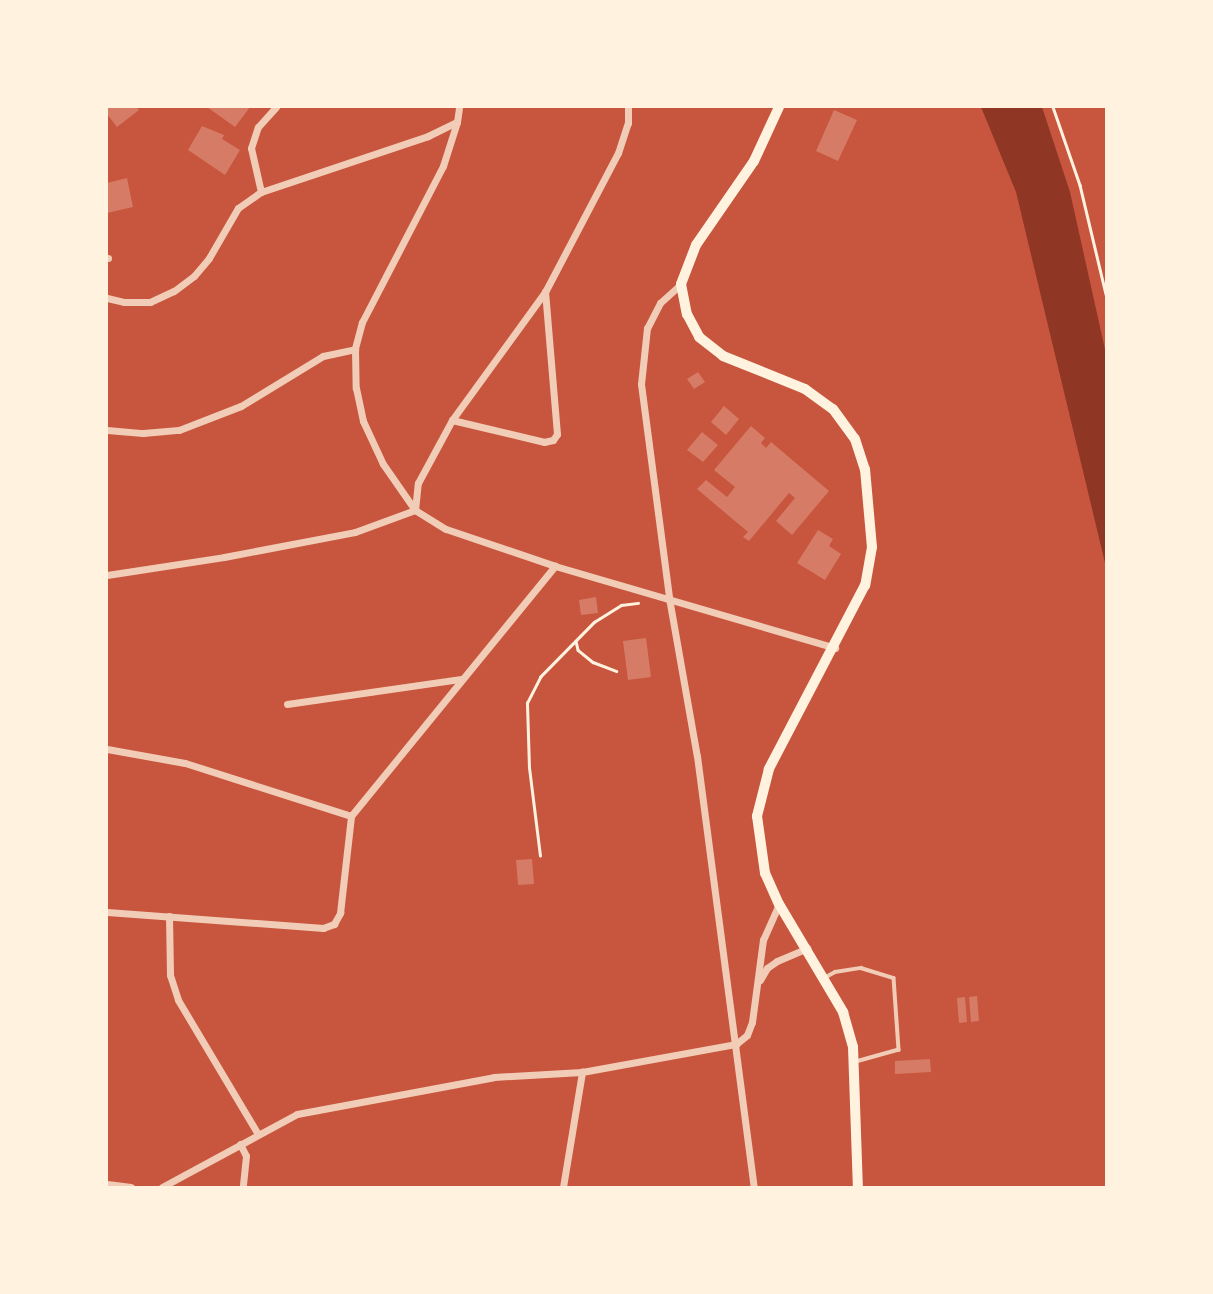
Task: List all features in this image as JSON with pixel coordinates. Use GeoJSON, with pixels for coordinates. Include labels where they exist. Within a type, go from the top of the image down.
{"type":"FeatureCollection","features":[{"type":"Feature","properties":{"kind":"main road"},"geometry":{"type":"LineString","coordinates":[[779,107],[754,161],[696,245],[681,284],[687,314],[699,337],[723,356],[804,390],[833,409],[855,439],[865,469],[872,547],[865,585],[835,649],[769,769],[757,816],[765,873],[779,904],[843,1012],[855,1062],[858,1187]]}},
{"type":"Feature","properties":{"kind":"street"},"geometry":{"type":"LineString","coordinates":[[261,192],[251,148],[258,127],[276,107]]}},
{"type":"Feature","properties":{"kind":"street"},"geometry":{"type":"LineString","coordinates":[[459,107],[443,166],[362,322],[355,349],[356,388],[363,421],[383,464],[415,510],[446,528],[555,566],[835,649]]}},
{"type":"Feature","properties":{"kind":"street"},"geometry":{"type":"LineString","coordinates":[[415,510],[418,483],[452,420],[545,292],[618,153],[628,123],[628,107]]}},
{"type":"Feature","properties":{"kind":"street"},"geometry":{"type":"LineString","coordinates":[[107,299],[150,302],[174,291],[194,276],[209,258],[238,208],[261,192],[394,149],[457,122]]}},
{"type":"Feature","properties":{"kind":"street"},"geometry":{"type":"LineString","coordinates":[[681,284],[653,314],[647,328],[641,363],[643,403],[669,598],[697,756],[754,1187]]}},
{"type":"Feature","properties":{"kind":"street"},"geometry":{"type":"LineString","coordinates":[[452,420],[544,442],[553,440],[557,433],[545,292]]}},
{"type":"Feature","properties":{"kind":"street"},"geometry":{"type":"LineString","coordinates":[[107,430],[143,433],[179,430],[241,406],[323,356],[355,349]]}},
{"type":"Feature","properties":{"kind":"street"},"geometry":{"type":"LineString","coordinates":[[107,575],[187,564],[355,532],[390,522],[415,510]]}},
{"type":"Feature","properties":{"kind":"street"},"geometry":{"type":"LineString","coordinates":[[107,912],[323,928],[334,924],[340,914],[351,816],[555,566]]}},
{"type":"Feature","properties":{"kind":"street"},"geometry":{"type":"LineString","coordinates":[[287,704],[461,680]]}},
{"type":"Feature","properties":{"kind":"street"},"geometry":{"type":"LineString","coordinates":[[107,749],[185,763],[351,816]]}},
{"type":"Feature","properties":{"kind":"street"},"geometry":{"type":"LineString","coordinates":[[162,1187],[297,1114],[494,1077],[582,1072],[736,1044],[747,1035],[752,1023],[763,940],[779,904]]}},
{"type":"Feature","properties":{"kind":"street"},"geometry":{"type":"LineString","coordinates":[[169,916],[170,975],[178,1000],[258,1134]]}},
{"type":"Feature","properties":{"kind":"street"},"geometry":{"type":"LineString","coordinates":[[758,982],[767,968],[777,961],[807,948]]}},
{"type":"Feature","properties":{"kind":"street"},"geometry":{"type":"LineString","coordinates":[[563,1187],[582,1072]]}},
{"type":"Feature","properties":{"kind":"street"},"geometry":{"type":"LineString","coordinates":[[240,1144],[246,1156],[243,1187]]}},
{"type":"Feature","properties":{"kind":"street"},"geometry":{"type":"LineString","coordinates":[[107,1184],[131,1187]]}},
{"type":"Feature","properties":{"kind":"lane"},"geometry":{"type":"LineString","coordinates":[[824,978],[835,972],[861,968],[894,978],[899,1050],[855,1062]]}},
{"type":"Feature","properties":{"kind":"path"},"geometry":{"type":"LineString","coordinates":[[1053,107],[1080,184],[1106,295]]}},
{"type":"Feature","properties":{"kind":"path"},"geometry":{"type":"LineString","coordinates":[[540,856],[529,768],[527,703],[540,677],[594,622],[621,605],[645,602]]}},
{"type":"Feature","properties":{"kind":"path"},"geometry":{"type":"LineString","coordinates":[[576,641],[578,650],[593,662],[616,671]]}},
{"type":"Feature","properties":{"kind":"shaded area"},"geometry":{"type":"Polygon","coordinates":[[[981,107],[1042,107],[1070,192],[1106,354],[1106,567],[1016,192],[981,107]]]}},
{"type":"Feature","properties":{"kind":"building"},"geometry":{"type":"Polygon","coordinates":[[[107,107],[136,107],[139,110],[117,127],[107,114],[107,107]]]}},
{"type":"Feature","properties":{"kind":"building"},"geometry":{"type":"Polygon","coordinates":[[[207,107],[250,107],[235,127],[207,107]]]}},
{"type":"Feature","properties":{"kind":"building"},"geometry":{"type":"Polygon","coordinates":[[[834,110],[857,120],[838,161],[816,151],[834,110]]]}},
{"type":"Feature","properties":{"kind":"building"},"geometry":{"type":"Polygon","coordinates":[[[202,126],[224,135],[222,139],[240,150],[225,175],[188,150],[202,126]]]}},
{"type":"Feature","properties":{"kind":"building"},"geometry":{"type":"Polygon","coordinates":[[[127,178],[133,207],[107,213],[107,183],[127,178]]]}},
{"type":"Feature","properties":{"kind":"building"},"geometry":{"type":"Polygon","coordinates":[[[698,372],[705,382],[694,389],[687,379],[698,372]]]}},
{"type":"Feature","properties":{"kind":"building"},"geometry":{"type":"Polygon","coordinates":[[[724,406],[739,419],[726,435],[711,422],[724,406]]]}},
{"type":"Feature","properties":{"kind":"building"},"geometry":{"type":"Polygon","coordinates":[[[751,426],[765,438],[761,443],[766,448],[771,442],[829,491],[792,535],[776,521],[795,498],[789,493],[749,541],[743,537],[748,532],[697,489],[706,480],[727,497],[735,487],[714,470],[751,426]]]}},
{"type":"Feature","properties":{"kind":"building"},"geometry":{"type":"Polygon","coordinates":[[[702,432],[718,445],[703,462],[687,450],[702,432]]]}},
{"type":"Feature","properties":{"kind":"building"},"geometry":{"type":"Polygon","coordinates":[[[818,530],[833,539],[829,546],[841,554],[825,580],[797,563],[818,530]]]}},
{"type":"Feature","properties":{"kind":"building"},"geometry":{"type":"Polygon","coordinates":[[[596,597],[598,613],[581,615],[579,600],[596,597]]]}},
{"type":"Feature","properties":{"kind":"building"},"geometry":{"type":"Polygon","coordinates":[[[646,638],[651,677],[628,680],[623,641],[646,638]]]}},
{"type":"Feature","properties":{"kind":"building"},"geometry":{"type":"Polygon","coordinates":[[[532,859],[534,884],[518,885],[516,860],[532,859]]]}},
{"type":"Feature","properties":{"kind":"building"},"geometry":{"type":"Polygon","coordinates":[[[977,996],[979,1021],[971,1022],[969,997],[977,996]]]}},
{"type":"Feature","properties":{"kind":"building"},"geometry":{"type":"Polygon","coordinates":[[[965,997],[967,1022],[959,1023],[957,998],[965,997]]]}},
{"type":"Feature","properties":{"kind":"building"},"geometry":{"type":"Polygon","coordinates":[[[930,1059],[931,1072],[895,1074],[895,1061],[930,1059]]]}}]}
